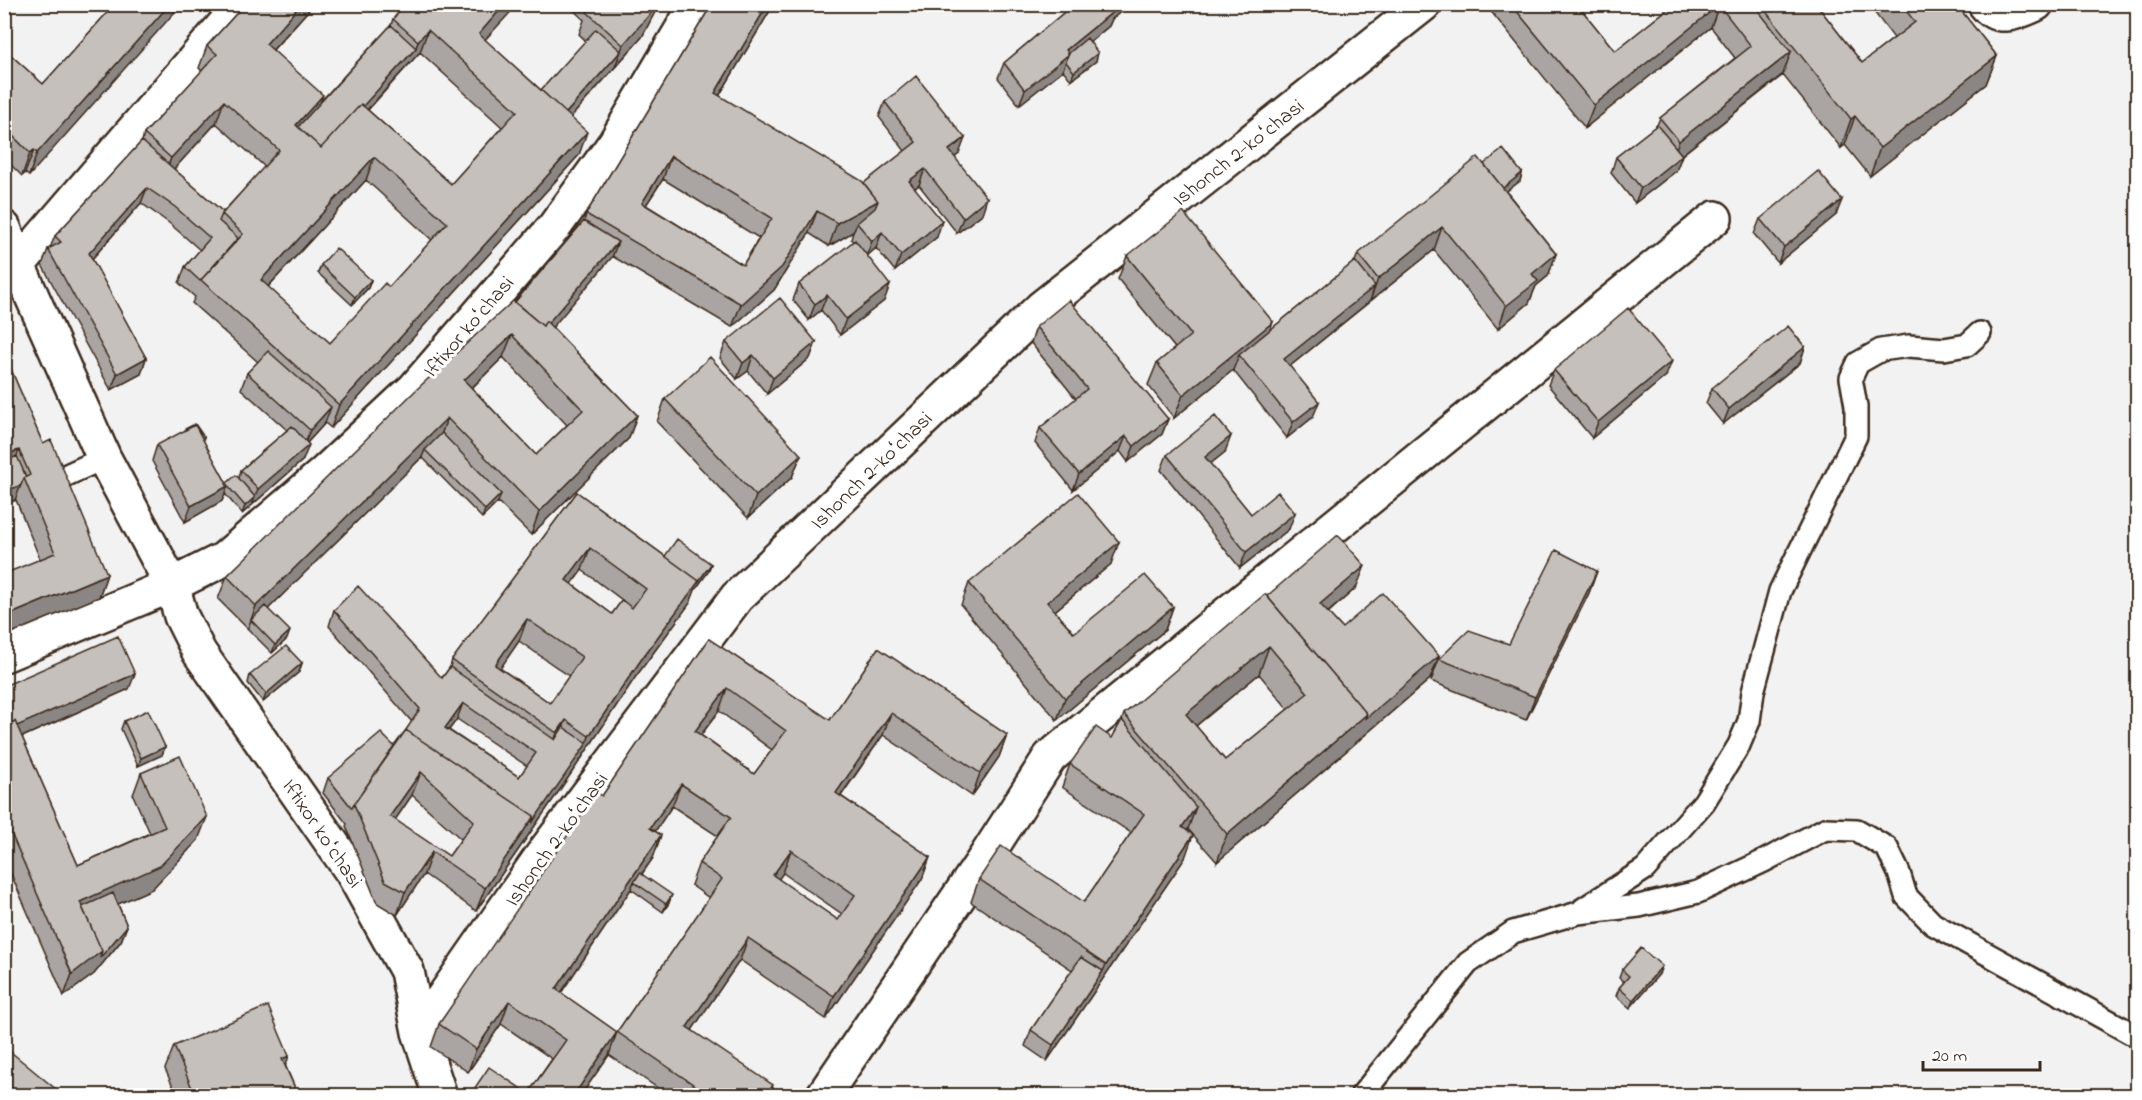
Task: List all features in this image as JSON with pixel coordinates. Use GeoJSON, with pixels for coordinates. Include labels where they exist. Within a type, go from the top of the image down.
{"type":"FeatureCollection","features":[{"type":"Feature","properties":{"kind":"street"},"geometry":{"type":"LineString","coordinates":[[11,268],[242,4]]}},
{"type":"Feature","properties":{"kind":"street","name":"Iftixor koʻchasi"},"geometry":{"type":"LineString","coordinates":[[4,655],[172,585],[224,559],[324,473],[414,389],[555,226],[615,143],[697,4]]}},
{"type":"Feature","properties":{"kind":"street","name":"Ishonch 2-koʻchasi"},"geometry":{"type":"LineString","coordinates":[[419,1032],[545,851],[737,597],[1041,308],[1424,4]]}},
{"type":"Feature","properties":{"kind":"street"},"geometry":{"type":"LineString","coordinates":[[1985,4],[1990,10],[2010,15],[2036,4]]}},
{"type":"Feature","properties":{"kind":"street"},"geometry":{"type":"LineString","coordinates":[[823,1095],[985,858],[1050,757],[1715,218]]}},
{"type":"Feature","properties":{"kind":"street","name":"Iftixor koʻchasi"},"geometry":{"type":"LineString","coordinates":[[4,228],[11,268],[104,458],[172,585],[181,616],[199,651],[352,872],[407,970],[419,1032],[440,1095]]}},
{"type":"Feature","properties":{"kind":"lane"},"geometry":{"type":"LineString","coordinates":[[1578,913],[1645,869],[1704,802],[1739,745],[1749,721],[1753,692],[1780,591],[1856,436],[1856,406],[1851,378],[1858,363],[1881,350],[1909,346],[1944,349],[1967,345],[1980,333]]}},
{"type":"Feature","properties":{"kind":"lane"},"geometry":{"type":"LineString","coordinates":[[58,479],[104,458]]}},
{"type":"Feature","properties":{"kind":"lane"},"geometry":{"type":"LineString","coordinates":[[1361,1095],[1468,963],[1513,932],[1578,913],[1639,906],[1698,892],[1825,829],[1857,830],[1887,848],[1906,896],[1933,924],[2138,1037]]}},
{"type":"Feature","properties":{"kind":"building"},"geometry":{"type":"Polygon","coordinates":[[[115,4],[170,4],[37,153],[34,150],[30,153],[4,125],[4,49],[43,84],[115,4]]]}},
{"type":"Feature","properties":{"kind":"building"},"geometry":{"type":"Polygon","coordinates":[[[245,4],[301,4],[266,44],[323,95],[296,125],[321,148],[361,104],[451,184],[517,111],[428,30],[418,41],[393,19],[405,4],[505,4],[479,34],[587,132],[339,405],[201,280],[243,234],[222,214],[279,150],[224,101],[171,158],[144,134],[217,54],[207,46],[245,4]],[[374,157],[261,280],[330,343],[385,283],[389,287],[447,223],[374,157]]]}},
{"type":"Feature","properties":{"kind":"building"},"geometry":{"type":"Polygon","coordinates":[[[594,4],[655,4],[650,14],[623,45],[587,12],[594,4]]]}},
{"type":"Feature","properties":{"kind":"building"},"geometry":{"type":"Polygon","coordinates":[[[712,4],[768,4],[715,93],[862,181],[878,201],[837,223],[817,211],[782,267],[741,304],[586,214],[712,4]],[[671,156],[642,203],[743,265],[772,218],[671,156]]]}},
{"type":"Feature","properties":{"kind":"building"},"geometry":{"type":"Polygon","coordinates":[[[1074,4],[1110,4],[1115,10],[1066,50],[1069,54],[1025,90],[1004,63],[1074,4]]]}},
{"type":"Feature","properties":{"kind":"building"},"geometry":{"type":"Polygon","coordinates":[[[1110,4],[1123,4],[1115,11],[1110,4]]]}},
{"type":"Feature","properties":{"kind":"building"},"geometry":{"type":"Polygon","coordinates":[[[1511,4],[1577,4],[1615,51],[1674,4],[1753,4],[1791,52],[1679,141],[1660,118],[1751,46],[1719,5],[1594,105],[1511,4]]]}},
{"type":"Feature","properties":{"kind":"building"},"geometry":{"type":"Polygon","coordinates":[[[1760,4],[1816,4],[1862,63],[1915,22],[1901,4],[1956,4],[1997,56],[1880,148],[1855,116],[1851,119],[1760,4]]]}},
{"type":"Feature","properties":{"kind":"building"},"geometry":{"type":"Polygon","coordinates":[[[391,25],[416,48],[321,148],[298,127],[391,25]]]}},
{"type":"Feature","properties":{"kind":"building"},"geometry":{"type":"Polygon","coordinates":[[[596,29],[621,51],[566,113],[541,90],[596,29]]]}},
{"type":"Feature","properties":{"kind":"building"},"geometry":{"type":"Polygon","coordinates":[[[1087,38],[1098,53],[1074,72],[1066,62],[1068,54],[1087,38]]]}},
{"type":"Feature","properties":{"kind":"building"},"geometry":{"type":"Polygon","coordinates":[[[916,76],[965,138],[949,150],[987,198],[963,218],[925,169],[909,181],[942,221],[901,255],[882,232],[872,241],[857,223],[875,208],[878,201],[864,183],[916,142],[885,102],[916,76]]]}},
{"type":"Feature","properties":{"kind":"building"},"geometry":{"type":"Polygon","coordinates":[[[1657,125],[1682,155],[1641,188],[1616,157],[1657,125]]]}},
{"type":"Feature","properties":{"kind":"building"},"geometry":{"type":"Polygon","coordinates":[[[142,141],[223,212],[219,221],[238,238],[200,281],[185,267],[210,238],[175,207],[147,188],[89,253],[146,358],[117,374],[48,249],[61,242],[55,236],[142,141]]]}},
{"type":"Feature","properties":{"kind":"building"},"geometry":{"type":"Polygon","coordinates":[[[1503,149],[1522,173],[1503,188],[1484,164],[1503,149]]]}},
{"type":"Feature","properties":{"kind":"building"},"geometry":{"type":"Polygon","coordinates":[[[1478,157],[1556,254],[1532,274],[1538,281],[1506,306],[1442,227],[1378,279],[1358,254],[1478,157]]]}},
{"type":"Feature","properties":{"kind":"building"},"geometry":{"type":"Polygon","coordinates":[[[1818,171],[1842,200],[1784,247],[1760,219],[1818,171]]]}},
{"type":"Feature","properties":{"kind":"building"},"geometry":{"type":"Polygon","coordinates":[[[1183,212],[1273,322],[1183,395],[1157,363],[1191,335],[1127,256],[1183,212]]]}},
{"type":"Feature","properties":{"kind":"building"},"geometry":{"type":"Polygon","coordinates":[[[584,221],[618,242],[543,326],[515,302],[584,221]]]}},
{"type":"Feature","properties":{"kind":"building"},"geometry":{"type":"Polygon","coordinates":[[[855,240],[890,285],[846,319],[827,295],[815,304],[799,284],[855,240]]]}},
{"type":"Feature","properties":{"kind":"building"},"geometry":{"type":"Polygon","coordinates":[[[336,248],[371,280],[355,297],[321,265],[336,248]]]}},
{"type":"Feature","properties":{"kind":"building"},"geometry":{"type":"Polygon","coordinates":[[[1355,261],[1375,286],[1284,359],[1319,402],[1293,422],[1239,355],[1355,261]]]}},
{"type":"Feature","properties":{"kind":"building"},"geometry":{"type":"Polygon","coordinates":[[[780,298],[816,342],[773,378],[753,355],[743,363],[726,342],[780,298]]]}},
{"type":"Feature","properties":{"kind":"building"},"geometry":{"type":"Polygon","coordinates":[[[1069,300],[1168,419],[1134,446],[1126,436],[1079,474],[1040,428],[1087,389],[1036,327],[1069,300]]]}},
{"type":"Feature","properties":{"kind":"building"},"geometry":{"type":"Polygon","coordinates":[[[513,301],[543,326],[546,321],[637,415],[539,512],[447,418],[256,606],[227,576],[417,389],[513,301]],[[512,335],[464,380],[536,455],[583,410],[512,335]]]}},
{"type":"Feature","properties":{"kind":"building"},"geometry":{"type":"Polygon","coordinates":[[[1628,308],[1672,361],[1598,422],[1554,370],[1628,308]]]}},
{"type":"Feature","properties":{"kind":"building"},"geometry":{"type":"Polygon","coordinates":[[[1788,326],[1805,347],[1729,409],[1712,388],[1788,326]]]}},
{"type":"Feature","properties":{"kind":"building"},"geometry":{"type":"Polygon","coordinates":[[[268,351],[331,407],[310,430],[247,373],[268,351]]]}},
{"type":"Feature","properties":{"kind":"building"},"geometry":{"type":"Polygon","coordinates":[[[4,353],[43,444],[51,440],[107,574],[4,617],[4,574],[55,553],[24,478],[30,475],[19,450],[8,454],[4,445],[4,353]]]}},
{"type":"Feature","properties":{"kind":"building"},"geometry":{"type":"Polygon","coordinates":[[[710,357],[801,455],[756,496],[665,399],[710,357]]]}},
{"type":"Feature","properties":{"kind":"building"},"geometry":{"type":"Polygon","coordinates":[[[1215,416],[1231,436],[1205,457],[1251,514],[1278,492],[1295,513],[1246,552],[1167,455],[1215,416]]]}},
{"type":"Feature","properties":{"kind":"building"},"geometry":{"type":"Polygon","coordinates":[[[195,424],[204,437],[202,438],[195,425],[185,430],[195,424]]]}},
{"type":"Feature","properties":{"kind":"building"},"geometry":{"type":"Polygon","coordinates":[[[195,425],[228,486],[191,506],[157,445],[195,425]]]}},
{"type":"Feature","properties":{"kind":"building"},"geometry":{"type":"Polygon","coordinates":[[[292,426],[309,445],[258,489],[241,470],[292,426]]]}},
{"type":"Feature","properties":{"kind":"building"},"geometry":{"type":"Polygon","coordinates":[[[442,433],[501,494],[485,510],[425,450],[442,433]]]}},
{"type":"Feature","properties":{"kind":"building"},"geometry":{"type":"Polygon","coordinates":[[[17,456],[26,477],[21,485],[4,492],[4,462],[17,456]]]}},
{"type":"Feature","properties":{"kind":"building"},"geometry":{"type":"Polygon","coordinates":[[[236,475],[255,497],[245,506],[226,484],[236,475]]]}},
{"type":"Feature","properties":{"kind":"building"},"geometry":{"type":"Polygon","coordinates":[[[577,492],[699,581],[589,736],[566,720],[557,733],[452,660],[577,492]],[[590,548],[566,580],[612,614],[622,600],[632,608],[646,589],[590,548]],[[527,619],[495,665],[550,703],[582,657],[527,619]]]}},
{"type":"Feature","properties":{"kind":"building"},"geometry":{"type":"Polygon","coordinates":[[[1078,493],[1119,542],[1047,602],[1074,633],[1145,575],[1173,607],[1065,698],[969,583],[1078,493]]]}},
{"type":"Feature","properties":{"kind":"building"},"geometry":{"type":"Polygon","coordinates":[[[1338,535],[1365,566],[1320,604],[1342,628],[1383,593],[1439,656],[1365,719],[1367,714],[1267,596],[1338,535]]]}},
{"type":"Feature","properties":{"kind":"building"},"geometry":{"type":"Polygon","coordinates":[[[677,539],[711,564],[699,581],[665,556],[677,539]]]}},
{"type":"Feature","properties":{"kind":"building"},"geometry":{"type":"Polygon","coordinates":[[[1556,550],[1597,571],[1535,697],[1439,659],[1469,630],[1509,644],[1556,550]]]}},
{"type":"Feature","properties":{"kind":"building"},"geometry":{"type":"Polygon","coordinates":[[[358,586],[442,678],[450,667],[555,740],[563,727],[587,743],[532,823],[534,816],[406,730],[420,709],[334,610],[358,586]],[[463,703],[445,728],[519,777],[536,753],[463,703]]]}},
{"type":"Feature","properties":{"kind":"building"},"geometry":{"type":"Polygon","coordinates":[[[1265,594],[1367,714],[1227,834],[1124,714],[1265,594]],[[1269,646],[1186,714],[1225,760],[1308,693],[1269,646]]]}},
{"type":"Feature","properties":{"kind":"building"},"geometry":{"type":"Polygon","coordinates":[[[265,606],[290,631],[275,645],[251,620],[265,606]]]}},
{"type":"Feature","properties":{"kind":"building"},"geometry":{"type":"Polygon","coordinates":[[[118,636],[135,674],[17,726],[15,721],[4,726],[4,686],[118,636]]]}},
{"type":"Feature","properties":{"kind":"building"},"geometry":{"type":"Polygon","coordinates":[[[709,639],[830,720],[878,648],[1007,735],[980,773],[891,713],[836,793],[930,857],[834,996],[748,938],[687,1027],[773,1085],[765,1095],[709,1095],[617,1032],[574,1095],[527,1095],[566,1040],[509,1001],[476,1049],[439,1024],[597,792],[602,796],[709,639]],[[727,688],[695,731],[754,774],[786,731],[727,688]],[[681,784],[650,828],[661,835],[556,989],[617,1032],[722,879],[699,863],[731,817],[681,784]],[[791,850],[773,875],[838,920],[855,895],[791,850]]]}},
{"type":"Feature","properties":{"kind":"building"},"geometry":{"type":"Polygon","coordinates":[[[286,646],[302,663],[266,694],[250,675],[286,646]]]}},
{"type":"Feature","properties":{"kind":"building"},"geometry":{"type":"Polygon","coordinates":[[[148,710],[165,747],[141,758],[124,721],[148,710]]]}},
{"type":"Feature","properties":{"kind":"building"},"geometry":{"type":"Polygon","coordinates":[[[1122,720],[1196,807],[1182,827],[1193,835],[1106,965],[979,879],[1001,846],[1084,902],[1144,814],[1070,764],[1096,727],[1112,738],[1122,720]]]}},
{"type":"Feature","properties":{"kind":"building"},"geometry":{"type":"Polygon","coordinates":[[[15,721],[78,865],[165,827],[141,773],[180,756],[207,817],[160,866],[80,902],[102,951],[72,974],[4,817],[4,726],[15,721]]]}},
{"type":"Feature","properties":{"kind":"building"},"geometry":{"type":"Polygon","coordinates":[[[406,730],[534,816],[485,888],[432,852],[405,892],[385,881],[354,804],[406,730]],[[421,772],[390,816],[449,856],[474,821],[421,772]]]}},
{"type":"Feature","properties":{"kind":"building"},"geometry":{"type":"Polygon","coordinates":[[[381,733],[394,746],[352,808],[328,778],[381,733]]]}},
{"type":"Feature","properties":{"kind":"building"},"geometry":{"type":"Polygon","coordinates":[[[640,873],[672,895],[666,904],[634,882],[640,873]]]}},
{"type":"Feature","properties":{"kind":"building"},"geometry":{"type":"Polygon","coordinates":[[[113,893],[127,926],[100,958],[102,951],[82,907],[113,893]]]}},
{"type":"Feature","properties":{"kind":"building"},"geometry":{"type":"Polygon","coordinates":[[[1641,948],[1662,966],[1633,1000],[1619,988],[1629,976],[1622,970],[1641,948]]]}},
{"type":"Feature","properties":{"kind":"building"},"geometry":{"type":"Polygon","coordinates":[[[1081,957],[1103,971],[1053,1045],[1031,1030],[1081,957]]]}},
{"type":"Feature","properties":{"kind":"building"},"geometry":{"type":"Polygon","coordinates":[[[268,1006],[289,1056],[282,1059],[298,1095],[195,1095],[174,1046],[268,1006]]]}},
{"type":"Feature","properties":{"kind":"building"},"geometry":{"type":"Polygon","coordinates":[[[6,1048],[63,1095],[20,1095],[4,1083],[4,1050],[6,1048]]]}},
{"type":"Feature","properties":{"kind":"building"},"geometry":{"type":"Polygon","coordinates":[[[489,1067],[523,1090],[519,1095],[470,1095],[489,1067]]]}}]}
